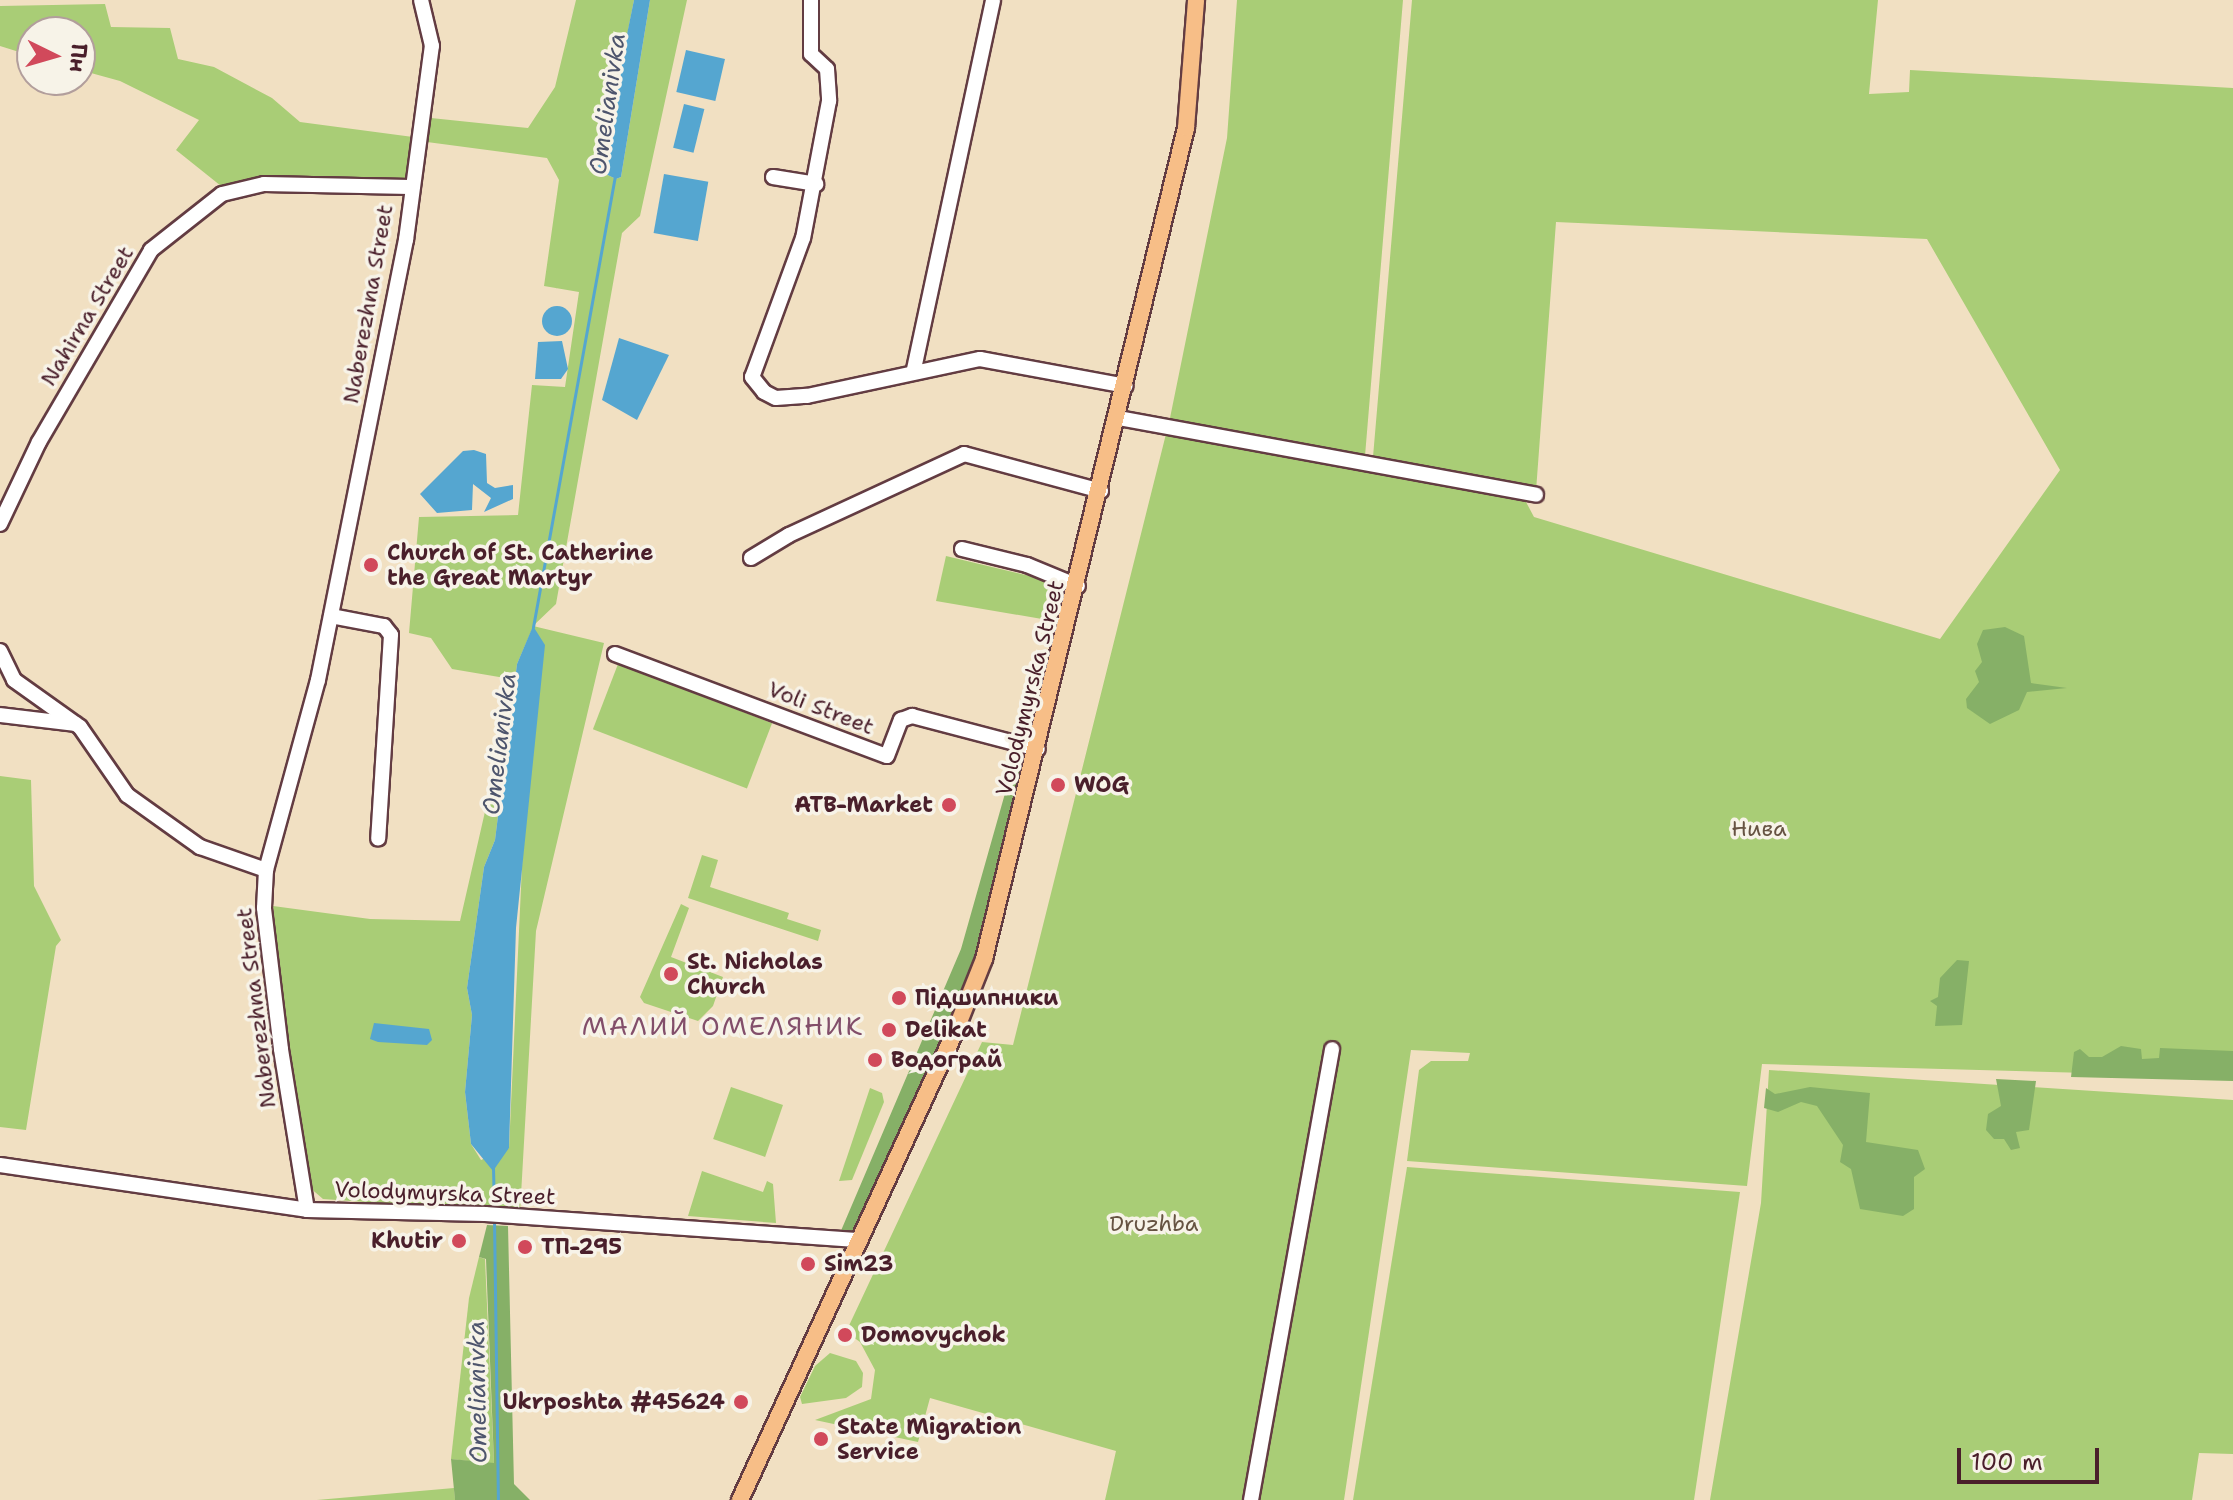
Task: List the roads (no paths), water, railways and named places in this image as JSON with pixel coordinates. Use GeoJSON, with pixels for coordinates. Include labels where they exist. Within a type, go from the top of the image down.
{"type":"FeatureCollection","features":[{"type":"Feature","properties":{"kind":"main road","name":"Volodymyrska Street"},"geometry":{"type":"LineString","coordinates":[[740,1500],[860,1240],[984,959],[1078,586],[1186,128],[1196,0]]}},
{"type":"Feature","properties":{"kind":"street","name":"Naberezhna Street"},"geometry":{"type":"LineString","coordinates":[[307,1210],[281,1049],[264,908],[266,870],[331,616],[406,240],[410,187],[432,46],[421,0]]}},
{"type":"Feature","properties":{"kind":"street"},"geometry":{"type":"LineString","coordinates":[[811,0],[811,54],[827,69],[829,83],[816,184],[803,238],[752,377],[776,398],[914,369],[996,360],[1126,386]]}},
{"type":"Feature","properties":{"kind":"street"},"geometry":{"type":"LineString","coordinates":[[914,369],[993,0]]}},
{"type":"Feature","properties":{"kind":"street"},"geometry":{"type":"LineString","coordinates":[[773,177],[816,184]]}},
{"type":"Feature","properties":{"kind":"street","name":"Nahirna Street"},"geometry":{"type":"LineString","coordinates":[[0,524],[39,442],[151,250],[222,194],[264,184],[410,187]]}},
{"type":"Feature","properties":{"kind":"street"},"geometry":{"type":"LineString","coordinates":[[1118,418],[1536,495]]}},
{"type":"Feature","properties":{"kind":"street"},"geometry":{"type":"LineString","coordinates":[[751,558],[789,535],[964,454],[1101,491]]}},
{"type":"Feature","properties":{"kind":"street"},"geometry":{"type":"LineString","coordinates":[[962,549],[1078,586]]}},
{"type":"Feature","properties":{"kind":"street"},"geometry":{"type":"LineString","coordinates":[[331,616],[384,626],[391,635],[378,839]]}},
{"type":"Feature","properties":{"kind":"street"},"geometry":{"type":"LineString","coordinates":[[0,651],[14,680],[76,724],[127,795],[200,847],[266,870]]}},
{"type":"Feature","properties":{"kind":"street","name":"Voli Street"},"geometry":{"type":"LineString","coordinates":[[615,654],[887,756],[901,720],[912,716],[1038,749]]}},
{"type":"Feature","properties":{"kind":"street"},"geometry":{"type":"LineString","coordinates":[[0,715],[76,724]]}},
{"type":"Feature","properties":{"kind":"street"},"geometry":{"type":"LineString","coordinates":[[1251,1500],[1332,1049]]}},
{"type":"Feature","properties":{"kind":"street","name":"Volodymyrska Street"},"geometry":{"type":"LineString","coordinates":[[0,1165],[156,1191],[307,1210],[491,1215],[860,1240]]}},
{"type":"Feature","properties":{"kind":"water"},"geometry":{"type":"Polygon","coordinates":[[[634,0],[650,0],[621,177],[616,179],[593,168],[599,165],[605,142],[634,0]]]}},
{"type":"Feature","properties":{"kind":"water"},"geometry":{"type":"Polygon","coordinates":[[[686,50],[725,59],[715,101],[676,92],[686,50]]]}},
{"type":"Feature","properties":{"kind":"water"},"geometry":{"type":"Polygon","coordinates":[[[684,104],[704,109],[693,153],[673,148],[684,104]]]}},
{"type":"Feature","properties":{"kind":"water"},"geometry":{"type":"Polygon","coordinates":[[[664,174],[708,182],[698,241],[654,233],[664,174]]]}},
{"type":"Feature","properties":{"kind":"water"},"geometry":{"type":"Polygon","coordinates":[[[557,306],[563,307],[571,315],[571,327],[563,335],[557,336],[551,335],[543,327],[542,321],[543,315],[551,307],[557,306]]]}},
{"type":"Feature","properties":{"kind":"water"},"geometry":{"type":"Polygon","coordinates":[[[619,338],[669,355],[637,420],[602,400],[619,338]]]}},
{"type":"Feature","properties":{"kind":"water"},"geometry":{"type":"Polygon","coordinates":[[[562,341],[568,369],[561,379],[535,379],[538,342],[562,341]]]}},
{"type":"Feature","properties":{"kind":"water"},"geometry":{"type":"Polygon","coordinates":[[[474,450],[486,454],[487,483],[495,488],[513,485],[513,499],[484,512],[491,498],[473,484],[472,510],[437,513],[420,494],[463,451],[474,450]]]}},
{"type":"Feature","properties":{"kind":"water"},"geometry":{"type":"Polygon","coordinates":[[[533,626],[545,645],[516,928],[509,1148],[493,1171],[471,1144],[465,1092],[472,1015],[467,988],[484,867],[495,840],[517,664],[533,626]]]}},
{"type":"Feature","properties":{"kind":"water"},"geometry":{"type":"Polygon","coordinates":[[[374,1023],[429,1029],[432,1040],[427,1045],[378,1042],[370,1039],[374,1023]]]}},
{"type":"Feature","properties":{"kind":"waterway","name":"Omelianivka"},"geometry":{"type":"LineString","coordinates":[[533,627],[615,178]]}},
{"type":"Feature","properties":{"kind":"waterway","name":"Omelianivka"},"geometry":{"type":"LineString","coordinates":[[493,1167],[494,1212]]}},
{"type":"Feature","properties":{"kind":"waterway","name":"Omelianivka"},"geometry":{"type":"LineString","coordinates":[[494,1219],[498,1500]]}},
{"type":"Feature","properties":{"kind":"place","name":"Church of St. Catherine the Great Martyr"},"geometry":{"type":"Point","coordinates":[371,565]}},
{"type":"Feature","properties":{"kind":"place","name":"WOG"},"geometry":{"type":"Point","coordinates":[1058,785]}},
{"type":"Feature","properties":{"kind":"place","name":"ATB-Market"},"geometry":{"type":"Point","coordinates":[949,805]}},
{"type":"Feature","properties":{"kind":"place","name":"St. Nicholas Church"},"geometry":{"type":"Point","coordinates":[671,974]}},
{"type":"Feature","properties":{"kind":"place","name":"Підшипники"},"geometry":{"type":"Point","coordinates":[899,998]}},
{"type":"Feature","properties":{"kind":"place","name":"Delikat"},"geometry":{"type":"Point","coordinates":[889,1030]}},
{"type":"Feature","properties":{"kind":"place","name":"Водограй"},"geometry":{"type":"Point","coordinates":[875,1060]}},
{"type":"Feature","properties":{"kind":"place","name":"Khutir"},"geometry":{"type":"Point","coordinates":[459,1241]}},
{"type":"Feature","properties":{"kind":"place","name":"ТП-295"},"geometry":{"type":"Point","coordinates":[525,1247]}},
{"type":"Feature","properties":{"kind":"place","name":"Sim23"},"geometry":{"type":"Point","coordinates":[808,1264]}},
{"type":"Feature","properties":{"kind":"place","name":"Domovychok"},"geometry":{"type":"Point","coordinates":[845,1335]}},
{"type":"Feature","properties":{"kind":"place","name":"Ukrposhta #45624"},"geometry":{"type":"Point","coordinates":[741,1402]}},
{"type":"Feature","properties":{"kind":"place","name":"State Migration Service"},"geometry":{"type":"Point","coordinates":[821,1439]}},
{"type":"Feature","properties":{"kind":"district","name":"МАЛИЙ ОМЕЛЯНИК"},"geometry":{"type":"Point","coordinates":[723,1026]}},
{"type":"Feature","properties":{"kind":"park label","name":"Нива"},"geometry":{"type":"Point","coordinates":[1759,829]}},
{"type":"Feature","properties":{"kind":"park label","name":"Druzhba"},"geometry":{"type":"Point","coordinates":[1154,1224]}}]}
